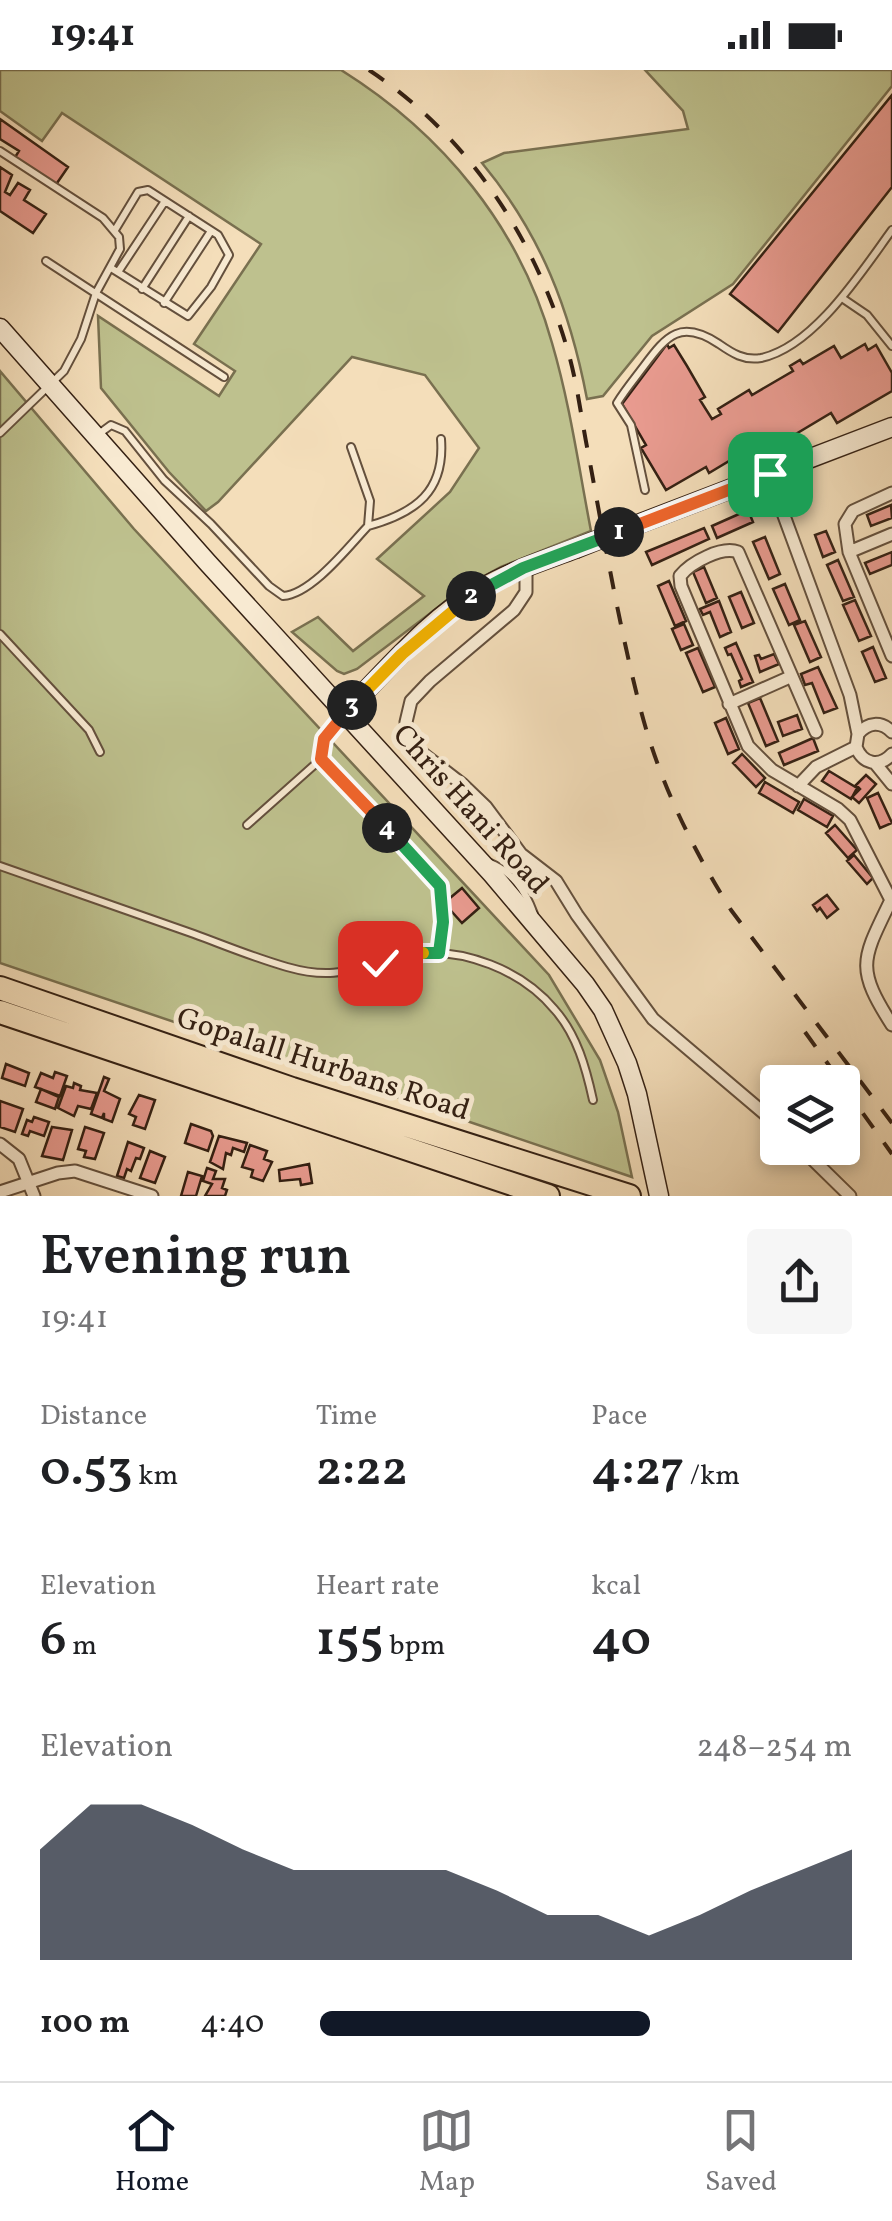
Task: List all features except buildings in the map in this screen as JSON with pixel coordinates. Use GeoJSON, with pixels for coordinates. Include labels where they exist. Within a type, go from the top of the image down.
{"type":"FeatureCollection","features":[{"type":"Feature","properties":{"kind":"highway","name":"Gopalall Hurbans Road"},"geometry":{"type":"LineString","coordinates":[[0,988],[292,1088],[629,1196]]}},
{"type":"Feature","properties":{"kind":"highway","name":"Gopalall Hurbans Road"},"geometry":{"type":"LineString","coordinates":[[0,1012],[548,1196]]}},
{"type":"Feature","properties":{"kind":"street","name":"Chris Hani Road"},"geometry":{"type":"LineString","coordinates":[[0,328],[50,388],[478,858],[585,984],[616,1035],[637,1094],[658,1190]]}},
{"type":"Feature","properties":{"kind":"street"},"geometry":{"type":"LineString","coordinates":[[344,712],[447,614],[480,589],[526,567],[892,426]]}},
{"type":"Feature","properties":{"kind":"street"},"geometry":{"type":"LineString","coordinates":[[770,474],[850,695],[857,740],[870,762],[892,784]]}},
{"type":"Feature","properties":{"kind":"street"},"geometry":{"type":"LineString","coordinates":[[892,494],[864,504],[848,518],[844,531],[849,552],[888,636],[892,656]]}},
{"type":"Feature","properties":{"kind":"street"},"geometry":{"type":"LineString","coordinates":[[849,552],[892,534]]}},
{"type":"Feature","properties":{"kind":"street"},"geometry":{"type":"LineString","coordinates":[[816,732],[738,552],[727,550],[687,568],[680,576],[681,586],[748,746],[758,760],[850,820],[892,901],[867,954],[865,972],[868,988],[892,1026]]}},
{"type":"Feature","properties":{"kind":"street"},"geometry":{"type":"LineString","coordinates":[[526,567],[526,592],[514,610],[411,701],[406,735],[418,750],[486,807],[521,854],[556,881],[654,1018],[760,1110]]}},
{"type":"Feature","properties":{"kind":"street"},"geometry":{"type":"LineString","coordinates":[[729,704],[790,677]]}},
{"type":"Feature","properties":{"kind":"street"},"geometry":{"type":"LineString","coordinates":[[850,695],[877,724],[891,730]]}},
{"type":"Feature","properties":{"kind":"street"},"geometry":{"type":"LineString","coordinates":[[798,786],[816,766],[839,758],[869,725],[877,724]]}},
{"type":"Feature","properties":{"kind":"street"},"geometry":{"type":"LineString","coordinates":[[839,758],[870,762],[891,755],[892,774]]}},
{"type":"Feature","properties":{"kind":"street"},"geometry":{"type":"LineString","coordinates":[[0,1144],[18,1158],[34,1196]]}},
{"type":"Feature","properties":{"kind":"street"},"geometry":{"type":"LineString","coordinates":[[818,1165],[850,1196]]}},
{"type":"Feature","properties":{"kind":"street"},"geometry":{"type":"LineString","coordinates":[[0,1192],[75,1171],[147,1195]]}},
{"type":"Feature","properties":{"kind":"lane"},"geometry":{"type":"LineString","coordinates":[[0,151],[115,230],[120,249],[114,270]]}},
{"type":"Feature","properties":{"kind":"lane"},"geometry":{"type":"LineString","coordinates":[[114,270],[183,315],[192,314],[225,265],[227,248],[211,231],[148,190],[138,192],[115,230]]}},
{"type":"Feature","properties":{"kind":"lane"},"geometry":{"type":"LineString","coordinates":[[0,432],[50,388],[74,352],[96,294],[166,200]]}},
{"type":"Feature","properties":{"kind":"lane"},"geometry":{"type":"LineString","coordinates":[[142,289],[189,216]]}},
{"type":"Feature","properties":{"kind":"lane"},"geometry":{"type":"LineString","coordinates":[[645,490],[631,426],[617,403],[664,340],[678,332],[696,332],[731,353],[749,359],[762,358],[801,336],[842,298],[892,230]]}},
{"type":"Feature","properties":{"kind":"lane"},"geometry":{"type":"LineString","coordinates":[[164,303],[211,231]]}},
{"type":"Feature","properties":{"kind":"lane"},"geometry":{"type":"LineString","coordinates":[[46,261],[224,377]]}},
{"type":"Feature","properties":{"kind":"lane"},"geometry":{"type":"LineString","coordinates":[[842,298],[867,315],[892,346]]}},
{"type":"Feature","properties":{"kind":"lane"},"geometry":{"type":"LineString","coordinates":[[95,437],[110,425],[126,431],[164,480],[283,596],[310,584],[368,526],[407,512],[428,492],[440,472],[440,439]]}},
{"type":"Feature","properties":{"kind":"lane"},"geometry":{"type":"LineString","coordinates":[[351,447],[370,501],[368,526]]}},
{"type":"Feature","properties":{"kind":"lane"},"geometry":{"type":"LineString","coordinates":[[0,634],[89,730],[100,752]]}},
{"type":"Feature","properties":{"kind":"lane"},"geometry":{"type":"LineString","coordinates":[[248,824],[321,759],[324,739],[344,712]]}},
{"type":"Feature","properties":{"kind":"lane"},"geometry":{"type":"LineString","coordinates":[[321,759],[440,886],[443,922],[439,953]]}},
{"type":"Feature","properties":{"kind":"lane"},"geometry":{"type":"LineString","coordinates":[[0,866],[287,967],[317,973],[357,971],[408,954],[439,953],[500,968],[555,1009],[574,1039],[593,1100]]}},
{"type":"Feature","properties":{"kind":"green space"},"geometry":{"type":"Polygon","coordinates":[[[0,70],[341,70],[378,95],[444,153],[498,222],[520,260],[552,343],[591,531],[501,567],[466,586],[357,669],[344,674],[337,671],[292,632],[318,617],[353,651],[424,596],[377,559],[450,492],[479,448],[425,375],[352,357],[206,511],[101,388],[98,316],[219,396],[235,371],[194,344],[261,244],[62,113],[42,141],[0,111],[0,70]]]}},
{"type":"Feature","properties":{"kind":"green space"},"geometry":{"type":"Polygon","coordinates":[[[645,70],[892,70],[892,86],[733,284],[652,336],[603,396],[587,399],[572,335],[550,274],[521,217],[482,163],[504,153],[688,129],[683,111],[645,70]]]}},
{"type":"Feature","properties":{"kind":"green space"},"geometry":{"type":"Polygon","coordinates":[[[0,371],[134,529],[549,975],[600,1060],[618,1112],[632,1177],[0,963],[0,371]]]}},
{"type":"Feature","properties":{"kind":"railway"},"geometry":{"type":"LineString","coordinates":[[369,70],[437,125],[466,157],[516,228],[536,266],[570,361],[626,647],[641,711],[668,789],[690,839],[731,910],[892,1123]]}},
{"type":"Feature","properties":{"kind":"railway"},"geometry":{"type":"LineString","coordinates":[[805,1032],[829,1065]]}},
{"type":"Feature","properties":{"kind":"railway"},"geometry":{"type":"LineString","coordinates":[[860,1109],[892,1154]]}},
{"type":"Feature","properties":{"kind":"route"},"geometry":{"type":"LineString","coordinates":[[380,963],[408,954],[439,953],[443,894],[431,876],[321,759],[321,746],[331,728],[402,654],[480,589],[523,568],[770,474]]}}]}
